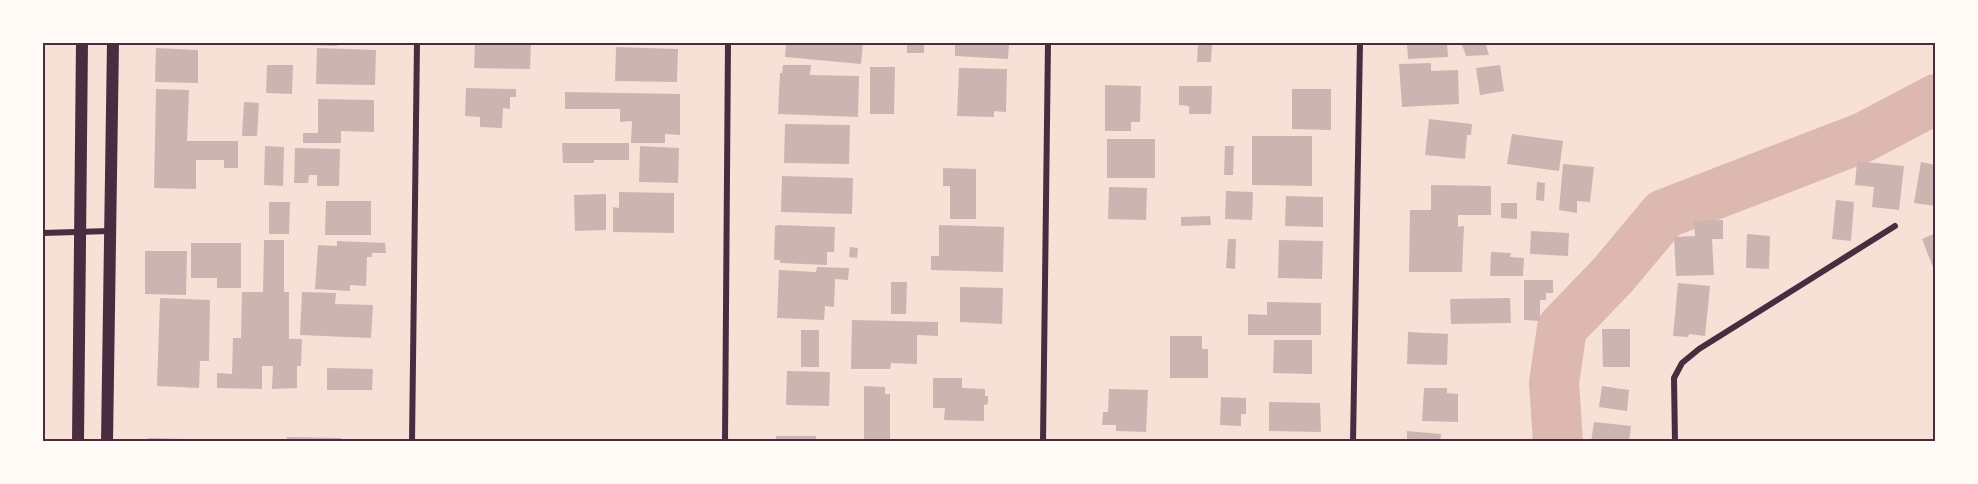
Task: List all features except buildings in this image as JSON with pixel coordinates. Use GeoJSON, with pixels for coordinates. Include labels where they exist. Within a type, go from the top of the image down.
{"type":"FeatureCollection","features":[{"type":"Feature","properties":{"kind":"main road"},"geometry":{"type":"LineString","coordinates":[[78,442],[82,42]]}},
{"type":"Feature","properties":{"kind":"main road"},"geometry":{"type":"LineString","coordinates":[[107,442],[113,42]]}},
{"type":"Feature","properties":{"kind":"street"},"geometry":{"type":"LineString","coordinates":[[412,442],[417,42]]}},
{"type":"Feature","properties":{"kind":"street"},"geometry":{"type":"LineString","coordinates":[[725,442],[728,42]]}},
{"type":"Feature","properties":{"kind":"street"},"geometry":{"type":"LineString","coordinates":[[1043,442],[1048,42]]}},
{"type":"Feature","properties":{"kind":"street"},"geometry":{"type":"LineString","coordinates":[[1353,442],[1360,42]]}},
{"type":"Feature","properties":{"kind":"street"},"geometry":{"type":"LineString","coordinates":[[1675,442],[1674,378],[1682,363],[1699,348],[1895,226]]}},
{"type":"Feature","properties":{"kind":"street"},"geometry":{"type":"LineString","coordinates":[[42,233],[110,231]]}},
{"type":"Feature","properties":{"kind":"waterway"},"geometry":{"type":"LineString","coordinates":[[1558,442],[1554,383],[1562,328],[1613,275],[1664,214],[1864,137],[1936,99]]}}]}
